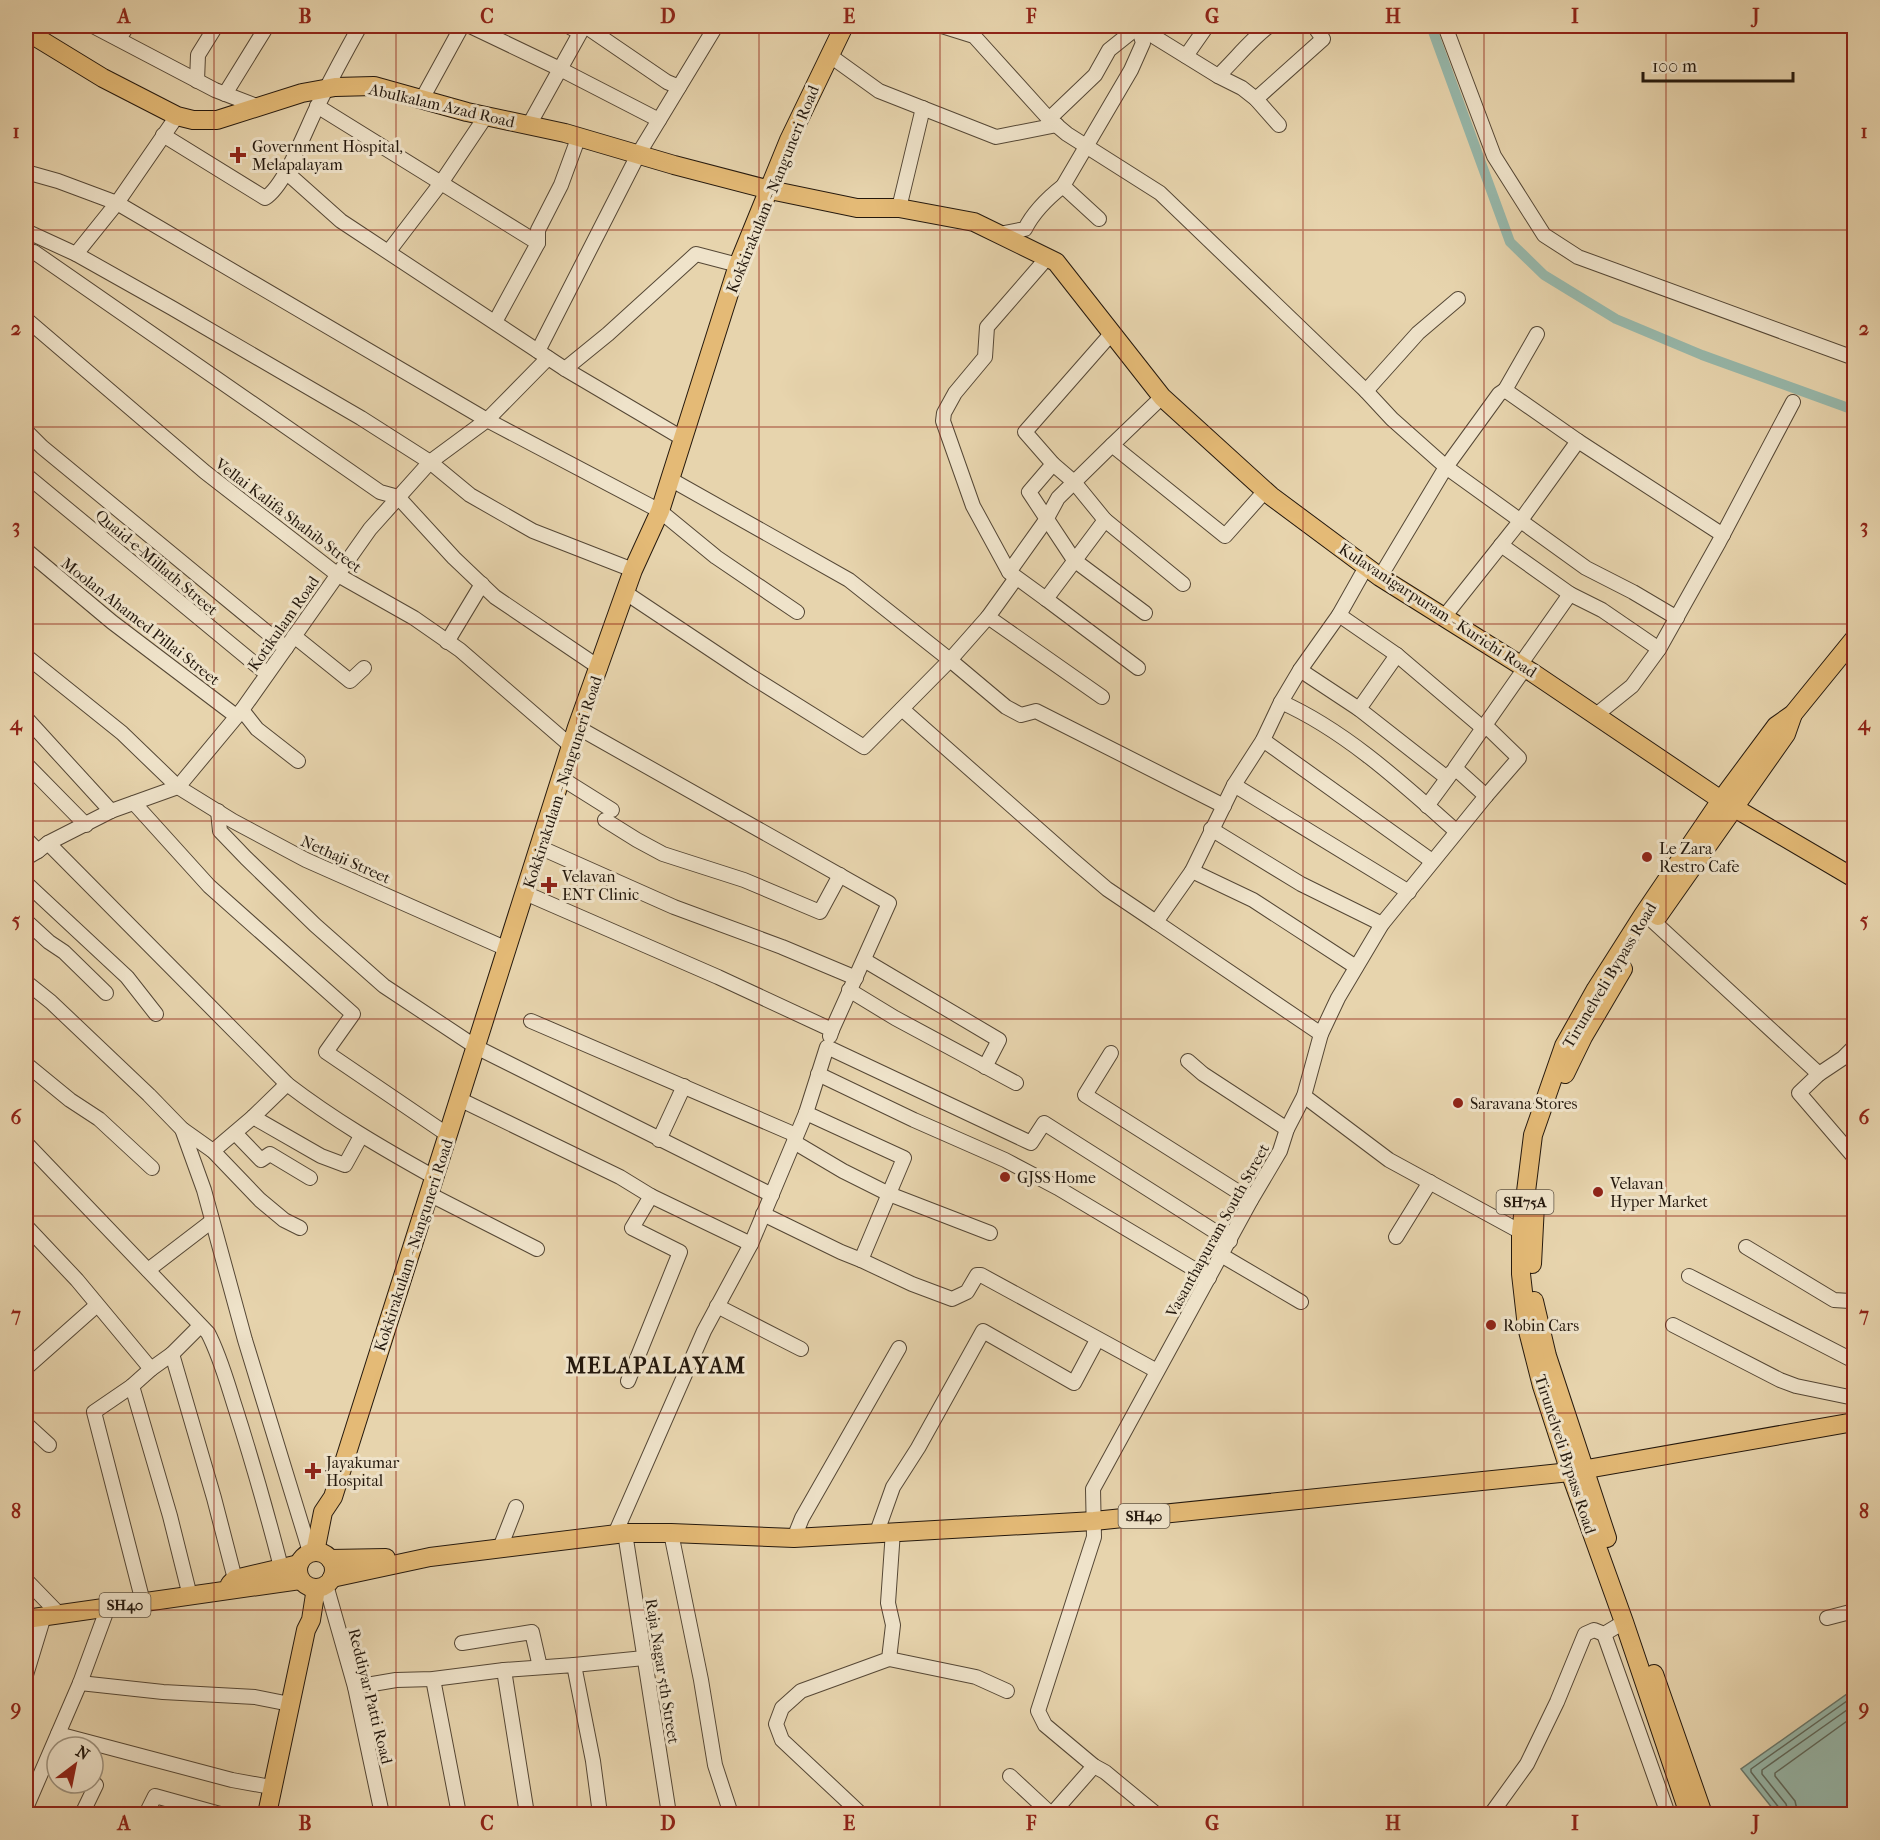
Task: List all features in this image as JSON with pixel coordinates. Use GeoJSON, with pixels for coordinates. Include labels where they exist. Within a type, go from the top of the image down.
{"type":"FeatureCollection","features":[{"type":"Feature","properties":{"kind":"main road","name":"Kokkirakulam - Nanguneri Road"},"geometry":{"type":"LineString","coordinates":[[290,1704],[306,1630],[301,1618],[313,1570],[335,1513],[333,1497],[571,746],[633,570],[660,511],[738,265],[789,140],[844,26]]}},
{"type":"Feature","properties":{"kind":"main road","name":"Abulkalam Azad Road"},"geometry":{"type":"LineString","coordinates":[[26,31],[103,78],[177,116],[193,120],[217,120],[302,93],[374,86],[486,116],[579,136],[674,165],[770,190]]}},
{"type":"Feature","properties":{"kind":"main road","name":"Kulavanigarpuram - Kurichi Road"},"geometry":{"type":"LineString","coordinates":[[770,190],[857,208],[899,208],[974,222],[1056,262],[1162,397],[1265,491],[1373,572],[1523,667],[1728,804],[1854,878]]}},
{"type":"Feature","properties":{"kind":"main road","name":"Tirunelveli Bypass Road"},"geometry":{"type":"LineString","coordinates":[[1689,1815],[1576,1471],[1542,1386],[1527,1327],[1521,1274],[1521,1232],[1533,1135],[1564,1046],[1596,989],[1643,915],[1728,804],[1776,726],[1793,714],[1854,639]]}},
{"type":"Feature","properties":{"kind":"main road"},"geometry":{"type":"LineString","coordinates":[[1703,1815],[1576,1471],[1531,1289],[1544,1131],[1568,1066],[1588,1027],[1728,804]]}},
{"type":"Feature","properties":{"kind":"main road","name":"SH40"},"geometry":{"type":"LineString","coordinates":[[26,1619],[190,1596],[230,1584],[313,1570],[620,1534],[670,1533],[794,1538],[885,1531],[1094,1521],[1576,1471],[1854,1422]]}},
{"type":"Feature","properties":{"kind":"main road"},"geometry":{"type":"LineString","coordinates":[[267,1815],[290,1704]]}},
{"type":"Feature","properties":{"kind":"street"},"geometry":{"type":"LineString","coordinates":[[93,26],[197,81],[259,107]]}},
{"type":"Feature","properties":{"kind":"street"},"geometry":{"type":"LineString","coordinates":[[119,39],[127,26]]}},
{"type":"Feature","properties":{"kind":"street"},"geometry":{"type":"LineString","coordinates":[[197,81],[198,55],[216,26]]}},
{"type":"Feature","properties":{"kind":"street"},"geometry":{"type":"LineString","coordinates":[[225,94],[267,26]]}},
{"type":"Feature","properties":{"kind":"street"},"geometry":{"type":"LineString","coordinates":[[163,135],[265,198],[271,195],[286,172],[317,106],[360,26]]}},
{"type":"Feature","properties":{"kind":"street"},"geometry":{"type":"LineString","coordinates":[[422,99],[462,26]]}},
{"type":"Feature","properties":{"kind":"street"},"geometry":{"type":"LineString","coordinates":[[470,26],[659,120]]}},
{"type":"Feature","properties":{"kind":"street"},"geometry":{"type":"LineString","coordinates":[[529,125],[584,26],[579,32],[568,26]]}},
{"type":"Feature","properties":{"kind":"street"},"geometry":{"type":"LineString","coordinates":[[585,26],[667,82],[679,87]]}},
{"type":"Feature","properties":{"kind":"street","name":"Kotikulam Road"},"geometry":{"type":"LineString","coordinates":[[178,787],[239,713],[370,529],[430,462],[487,420],[543,354],[639,153],[716,26]]}},
{"type":"Feature","properties":{"kind":"street"},"geometry":{"type":"LineString","coordinates":[[942,26],[974,36],[1053,122],[1087,147],[1160,193],[1366,391],[1392,419],[1446,467],[1586,568],[1677,618]]}},
{"type":"Feature","properties":{"kind":"street"},"geometry":{"type":"LineString","coordinates":[[829,55],[879,91],[996,137],[1053,122],[1095,75],[1109,51],[1138,26]]}},
{"type":"Feature","properties":{"kind":"street"},"geometry":{"type":"LineString","coordinates":[[1138,26],[1218,76],[1242,88],[1256,99],[1279,125]]}},
{"type":"Feature","properties":{"kind":"street"},"geometry":{"type":"LineString","coordinates":[[999,234],[1025,229],[1029,221],[1054,193],[1064,186],[1131,70],[1143,43],[1138,26]]}},
{"type":"Feature","properties":{"kind":"street"},"geometry":{"type":"LineString","coordinates":[[1186,56],[1207,26]]}},
{"type":"Feature","properties":{"kind":"street"},"geometry":{"type":"LineString","coordinates":[[1218,76],[1242,54],[1254,37],[1269,26]]}},
{"type":"Feature","properties":{"kind":"street"},"geometry":{"type":"LineString","coordinates":[[1256,99],[1323,39],[1314,26]]}},
{"type":"Feature","properties":{"kind":"street"},"geometry":{"type":"LineString","coordinates":[[1445,26],[1494,156],[1544,235],[1578,257],[1854,358]]}},
{"type":"Feature","properties":{"kind":"street"},"geometry":{"type":"LineString","coordinates":[[317,106],[538,243]]}},
{"type":"Feature","properties":{"kind":"street"},"geometry":{"type":"LineString","coordinates":[[899,208],[923,108]]}},
{"type":"Feature","properties":{"kind":"street"},"geometry":{"type":"LineString","coordinates":[[76,254],[117,203],[177,116]]}},
{"type":"Feature","properties":{"kind":"street"},"geometry":{"type":"LineString","coordinates":[[389,251],[441,183],[486,116]]}},
{"type":"Feature","properties":{"kind":"street"},"geometry":{"type":"LineString","coordinates":[[495,322],[538,243],[538,230],[561,185],[579,136]]}},
{"type":"Feature","properties":{"kind":"street"},"geometry":{"type":"LineString","coordinates":[[26,172],[117,203],[487,420],[660,511],[716,557],[797,612]]}},
{"type":"Feature","properties":{"kind":"street"},"geometry":{"type":"LineString","coordinates":[[286,172],[341,220],[565,369],[682,438]]}},
{"type":"Feature","properties":{"kind":"street"},"geometry":{"type":"LineString","coordinates":[[1064,186],[1100,219]]}},
{"type":"Feature","properties":{"kind":"street"},"geometry":{"type":"LineString","coordinates":[[26,231],[76,254],[252,354],[430,462],[470,495],[533,531],[633,570]]}},
{"type":"Feature","properties":{"kind":"street"},"geometry":{"type":"LineString","coordinates":[[45,241],[30,254],[380,492],[398,497],[495,597],[600,668]]}},
{"type":"Feature","properties":{"kind":"street"},"geometry":{"type":"LineString","coordinates":[[565,369],[608,334],[696,254],[738,265]]}},
{"type":"Feature","properties":{"kind":"street"},"geometry":{"type":"LineString","coordinates":[[1047,258],[987,327],[985,357],[955,393],[944,413],[943,421],[973,506],[1012,575],[1138,668]]}},
{"type":"Feature","properties":{"kind":"street"},"geometry":{"type":"LineString","coordinates":[[1366,391],[1418,333],[1458,299]]}},
{"type":"Feature","properties":{"kind":"street","name":"Vellai Kalifa Shahib Street"},"geometry":{"type":"LineString","coordinates":[[26,319],[205,472],[338,575],[414,618],[447,642],[571,746]]}},
{"type":"Feature","properties":{"kind":"street"},"geometry":{"type":"LineString","coordinates":[[1111,334],[1025,432],[1053,464],[1074,482],[1105,520],[1183,584]]}},
{"type":"Feature","properties":{"kind":"street"},"geometry":{"type":"LineString","coordinates":[[1156,922],[1192,871],[1234,785],[1263,740],[1281,702],[1300,670],[1373,572],[1499,394],[1505,390],[1537,334]]}},
{"type":"Feature","properties":{"kind":"street"},"geometry":{"type":"LineString","coordinates":[[1505,390],[1578,441],[1723,534]]}},
{"type":"Feature","properties":{"kind":"street"},"geometry":{"type":"LineString","coordinates":[[626,592],[752,677],[864,747],[950,660],[988,617],[1058,498],[1162,397]]}},
{"type":"Feature","properties":{"kind":"street"},"geometry":{"type":"LineString","coordinates":[[1596,715],[1632,686],[1659,649],[1793,402]]}},
{"type":"Feature","properties":{"kind":"street"},"geometry":{"type":"LineString","coordinates":[[26,431],[42,447],[286,648]]}},
{"type":"Feature","properties":{"kind":"street"},"geometry":{"type":"LineString","coordinates":[[1444,617],[1521,520],[1578,441]]}},
{"type":"Feature","properties":{"kind":"street"},"geometry":{"type":"LineString","coordinates":[[1112,445],[1225,536],[1265,491]]}},
{"type":"Feature","properties":{"kind":"street"},"geometry":{"type":"LineString","coordinates":[[1053,464],[1029,492],[1046,520],[1074,560],[1145,612]]}},
{"type":"Feature","properties":{"kind":"street","name":"Quaid-e-Millath Street"},"geometry":{"type":"LineString","coordinates":[[26,475],[267,674]]}},
{"type":"Feature","properties":{"kind":"street"},"geometry":{"type":"LineString","coordinates":[[670,479],[849,580],[1006,707],[1020,715],[1036,711],[1224,806]]}},
{"type":"Feature","properties":{"kind":"street"},"geometry":{"type":"LineString","coordinates":[[1046,598],[1105,520]]}},
{"type":"Feature","properties":{"kind":"street"},"geometry":{"type":"LineString","coordinates":[[1501,545],[1570,594],[1602,610],[1659,649]]}},
{"type":"Feature","properties":{"kind":"street","name":"Moolan Ahamed Pillai Street"},"geometry":{"type":"LineString","coordinates":[[26,550],[112,622],[239,713],[298,761]]}},
{"type":"Feature","properties":{"kind":"street"},"geometry":{"type":"LineString","coordinates":[[447,642],[482,584]]}},
{"type":"Feature","properties":{"kind":"street"},"geometry":{"type":"LineString","coordinates":[[1427,806],[1485,727],[1570,594]]}},
{"type":"Feature","properties":{"kind":"street"},"geometry":{"type":"LineString","coordinates":[[1339,615],[1397,655],[1485,727]]}},
{"type":"Feature","properties":{"kind":"street"},"geometry":{"type":"LineString","coordinates":[[988,617],[1102,697]]}},
{"type":"Feature","properties":{"kind":"street"},"geometry":{"type":"LineString","coordinates":[[294,636],[350,681],[364,668]]}},
{"type":"Feature","properties":{"kind":"street"},"geometry":{"type":"LineString","coordinates":[[1359,709],[1397,655]]}},
{"type":"Feature","properties":{"kind":"street","name":"Nethaji Street"},"geometry":{"type":"LineString","coordinates":[[26,656],[122,733],[178,787],[306,860],[507,949]]}},
{"type":"Feature","properties":{"kind":"street"},"geometry":{"type":"LineString","coordinates":[[1300,670],[1486,796]]}},
{"type":"Feature","properties":{"kind":"street"},"geometry":{"type":"LineString","coordinates":[[1281,702],[1304,712],[1345,739],[1456,831]]}},
{"type":"Feature","properties":{"kind":"street"},"geometry":{"type":"LineString","coordinates":[[902,710],[1107,889],[1321,1034]]}},
{"type":"Feature","properties":{"kind":"street"},"geometry":{"type":"LineString","coordinates":[[26,718],[111,812]]}},
{"type":"Feature","properties":{"kind":"street"},"geometry":{"type":"LineString","coordinates":[[578,727],[889,903],[831,1030],[806,1113],[764,1214],[751,1244],[704,1331],[620,1534]]}},
{"type":"Feature","properties":{"kind":"street","name":"Vasanthapuram South Street"},"geometry":{"type":"LineString","coordinates":[[1156,1815],[1045,1725],[1038,1711],[1094,1537],[1093,1489],[1280,1151],[1287,1129],[1304,1096],[1321,1034],[1356,967],[1382,924],[1456,831],[1519,758],[1485,727]]}},
{"type":"Feature","properties":{"kind":"street"},"geometry":{"type":"LineString","coordinates":[[1263,740],[1432,861]]}},
{"type":"Feature","properties":{"kind":"street"},"geometry":{"type":"LineString","coordinates":[[26,764],[86,825]]}},
{"type":"Feature","properties":{"kind":"street"},"geometry":{"type":"LineString","coordinates":[[561,778],[637,840],[663,854],[744,879],[820,912],[840,875]]}},
{"type":"Feature","properties":{"kind":"street"},"geometry":{"type":"LineString","coordinates":[[1234,785],[1409,892]]}},
{"type":"Feature","properties":{"kind":"street"},"geometry":{"type":"LineString","coordinates":[[26,858],[111,812],[178,787]]}},
{"type":"Feature","properties":{"kind":"street"},"geometry":{"type":"LineString","coordinates":[[134,803],[209,886],[353,1014],[326,1052],[448,1135]]}},
{"type":"Feature","properties":{"kind":"street"},"geometry":{"type":"LineString","coordinates":[[218,811],[220,831],[315,925],[384,986],[476,1047],[772,1195]]}},
{"type":"Feature","properties":{"kind":"street"},"geometry":{"type":"LineString","coordinates":[[1211,829],[1301,884],[1382,924]]}},
{"type":"Feature","properties":{"kind":"street"},"geometry":{"type":"LineString","coordinates":[[26,839],[43,847],[287,1084],[432,1186],[537,1249]]}},
{"type":"Feature","properties":{"kind":"street"},"geometry":{"type":"LineString","coordinates":[[539,847],[674,907],[782,947],[853,984],[895,1018],[1016,1083]]}},
{"type":"Feature","properties":{"kind":"street"},"geometry":{"type":"LineString","coordinates":[[1192,871],[1253,900],[1356,967]]}},
{"type":"Feature","properties":{"kind":"street"},"geometry":{"type":"LineString","coordinates":[[26,883],[127,977],[156,1014]]}},
{"type":"Feature","properties":{"kind":"street"},"geometry":{"type":"LineString","coordinates":[[525,893],[718,977],[831,1030]]}},
{"type":"Feature","properties":{"kind":"street"},"geometry":{"type":"LineString","coordinates":[[26,921],[64,952],[106,993]]}},
{"type":"Feature","properties":{"kind":"street"},"geometry":{"type":"LineString","coordinates":[[1654,922],[1819,1074]]}},
{"type":"Feature","properties":{"kind":"street"},"geometry":{"type":"LineString","coordinates":[[864,960],[999,1040],[985,1066]]}},
{"type":"Feature","properties":{"kind":"street"},"geometry":{"type":"LineString","coordinates":[[26,982],[51,1002],[182,1129],[213,1151],[260,1200],[284,1220],[300,1228]]}},
{"type":"Feature","properties":{"kind":"street"},"geometry":{"type":"LineString","coordinates":[[531,1021],[684,1086],[795,1138],[843,1171],[889,1194],[990,1233]]}},
{"type":"Feature","properties":{"kind":"street"},"geometry":{"type":"LineString","coordinates":[[827,1047],[1031,1143],[1044,1123],[1230,1241]]}},
{"type":"Feature","properties":{"kind":"street"},"geometry":{"type":"LineString","coordinates":[[1854,1047],[1799,1093],[1854,1157]]}},
{"type":"Feature","properties":{"kind":"street"},"geometry":{"type":"LineString","coordinates":[[1111,1053],[1085,1095],[1251,1200]]}},
{"type":"Feature","properties":{"kind":"street"},"geometry":{"type":"LineString","coordinates":[[1188,1061],[1203,1074],[1287,1129]]}},
{"type":"Feature","properties":{"kind":"street"},"geometry":{"type":"LineString","coordinates":[[26,1064],[70,1100],[99,1119],[153,1168]]}},
{"type":"Feature","properties":{"kind":"street"},"geometry":{"type":"LineString","coordinates":[[818,1074],[1005,1160],[1058,1188],[1209,1278]]}},
{"type":"Feature","properties":{"kind":"street"},"geometry":{"type":"LineString","coordinates":[[213,1151],[287,1084]]}},
{"type":"Feature","properties":{"kind":"street"},"geometry":{"type":"LineString","coordinates":[[660,1140],[684,1086]]}},
{"type":"Feature","properties":{"kind":"street"},"geometry":{"type":"LineString","coordinates":[[1304,1096],[1389,1160],[1521,1232]]}},
{"type":"Feature","properties":{"kind":"street"},"geometry":{"type":"LineString","coordinates":[[459,1099],[751,1244]]}},
{"type":"Feature","properties":{"kind":"street"},"geometry":{"type":"LineString","coordinates":[[806,1113],[904,1158],[861,1260]]}},
{"type":"Feature","properties":{"kind":"street"},"geometry":{"type":"LineString","coordinates":[[253,1117],[321,1156],[345,1165],[361,1136]]}},
{"type":"Feature","properties":{"kind":"street"},"geometry":{"type":"LineString","coordinates":[[182,1129],[204,1190],[245,1340],[313,1570]]}},
{"type":"Feature","properties":{"kind":"street"},"geometry":{"type":"LineString","coordinates":[[235,1133],[261,1160],[270,1154],[310,1178]]}},
{"type":"Feature","properties":{"kind":"street"},"geometry":{"type":"LineString","coordinates":[[26,1143],[208,1333],[215,1347],[267,1511],[313,1570]]}},
{"type":"Feature","properties":{"kind":"street"},"geometry":{"type":"LineString","coordinates":[[1396,1237],[1430,1182]]}},
{"type":"Feature","properties":{"kind":"street"},"geometry":{"type":"LineString","coordinates":[[628,1381],[680,1251],[632,1228],[651,1196]]}},
{"type":"Feature","properties":{"kind":"street"},"geometry":{"type":"LineString","coordinates":[[764,1214],[841,1252],[952,1299],[966,1292],[977,1275],[981,1275],[1157,1371]]}},
{"type":"Feature","properties":{"kind":"street"},"geometry":{"type":"LineString","coordinates":[[147,1270],[212,1221]]}},
{"type":"Feature","properties":{"kind":"street"},"geometry":{"type":"LineString","coordinates":[[26,1226],[57,1257],[151,1369]]}},
{"type":"Feature","properties":{"kind":"street"},"geometry":{"type":"LineString","coordinates":[[1746,1247],[1834,1300],[1850,1301],[1854,1304]]}},
{"type":"Feature","properties":{"kind":"street"},"geometry":{"type":"LineString","coordinates":[[1221,1255],[1301,1302]]}},
{"type":"Feature","properties":{"kind":"street"},"geometry":{"type":"LineString","coordinates":[[1689,1276],[1854,1361]]}},
{"type":"Feature","properties":{"kind":"street"},"geometry":{"type":"LineString","coordinates":[[26,1368],[97,1305]]}},
{"type":"Feature","properties":{"kind":"street"},"geometry":{"type":"LineString","coordinates":[[717,1306],[801,1349]]}},
{"type":"Feature","properties":{"kind":"street"},"geometry":{"type":"LineString","coordinates":[[1673,1325],[1780,1380],[1796,1386],[1854,1398]]}},
{"type":"Feature","properties":{"kind":"street"},"geometry":{"type":"LineString","coordinates":[[143,1602],[94,1412],[132,1386],[172,1354],[200,1326]]}},
{"type":"Feature","properties":{"kind":"street"},"geometry":{"type":"LineString","coordinates":[[889,1659],[893,1626],[888,1603],[885,1531],[893,1487],[918,1448],[983,1331],[1074,1383],[1097,1340]]}},
{"type":"Feature","properties":{"kind":"street"},"geometry":{"type":"LineString","coordinates":[[794,1538],[802,1518],[899,1348]]}},
{"type":"Feature","properties":{"kind":"street"},"geometry":{"type":"LineString","coordinates":[[172,1354],[214,1498],[230,1584]]}},
{"type":"Feature","properties":{"kind":"street"},"geometry":{"type":"LineString","coordinates":[[132,1386],[170,1516],[190,1596]]}},
{"type":"Feature","properties":{"kind":"street"},"geometry":{"type":"LineString","coordinates":[[26,1424],[49,1445]]}},
{"type":"Feature","properties":{"kind":"street"},"geometry":{"type":"LineString","coordinates":[[500,1548],[516,1507]]}},
{"type":"Feature","properties":{"kind":"street"},"geometry":{"type":"LineString","coordinates":[[670,1533],[701,1680],[715,1765],[731,1815]]}},
{"type":"Feature","properties":{"kind":"street","name":"Raja Nagar 5th Street"},"geometry":{"type":"LineString","coordinates":[[620,1534],[644,1658],[669,1815]]}},
{"type":"Feature","properties":{"kind":"street","name":"Reddiyar Patti Road"},"geometry":{"type":"LineString","coordinates":[[313,1570],[355,1687],[382,1815]]}},
{"type":"Feature","properties":{"kind":"street"},"geometry":{"type":"LineString","coordinates":[[26,1580],[52,1615],[26,1675]]}},
{"type":"Feature","properties":{"kind":"street"},"geometry":{"type":"LineString","coordinates":[[108,1607],[58,1734],[232,1780],[271,1787]]}},
{"type":"Feature","properties":{"kind":"street"},"geometry":{"type":"LineString","coordinates":[[1827,1618],[1854,1611]]}},
{"type":"Feature","properties":{"kind":"street"},"geometry":{"type":"LineString","coordinates":[[1604,1634],[1624,1622]]}},
{"type":"Feature","properties":{"kind":"street"},"geometry":{"type":"LineString","coordinates":[[1491,1815],[1527,1764],[1557,1702],[1585,1634],[1594,1630],[1604,1634],[1668,1815]]}},
{"type":"Feature","properties":{"kind":"street"},"geometry":{"type":"LineString","coordinates":[[462,1643],[532,1632],[540,1667]]}},
{"type":"Feature","properties":{"kind":"street"},"geometry":{"type":"LineString","coordinates":[[355,1687],[396,1680],[433,1679],[504,1670],[644,1658]]}},
{"type":"Feature","properties":{"kind":"street"},"geometry":{"type":"LineString","coordinates":[[861,1815],[782,1740],[776,1724],[782,1708],[801,1691],[889,1659],[976,1677],[1007,1691]]}},
{"type":"Feature","properties":{"kind":"street"},"geometry":{"type":"LineString","coordinates":[[574,1665],[593,1761],[600,1815]]}},
{"type":"Feature","properties":{"kind":"street"},"geometry":{"type":"LineString","coordinates":[[504,1670],[527,1815]]}},
{"type":"Feature","properties":{"kind":"street"},"geometry":{"type":"LineString","coordinates":[[433,1679],[459,1815]]}},
{"type":"Feature","properties":{"kind":"street"},"geometry":{"type":"LineString","coordinates":[[80,1683],[163,1692],[255,1697],[290,1704]]}},
{"type":"Feature","properties":{"kind":"street"},"geometry":{"type":"LineString","coordinates":[[1010,1776],[1052,1815],[1094,1766]]}},
{"type":"Feature","properties":{"kind":"street"},"geometry":{"type":"LineString","coordinates":[[26,1808],[45,1777]]}},
{"type":"Feature","properties":{"kind":"street"},"geometry":{"type":"LineString","coordinates":[[82,1815],[91,1795]]}},
{"type":"Feature","properties":{"kind":"street"},"geometry":{"type":"LineString","coordinates":[[146,1815],[155,1796],[214,1814]]}},
{"type":"Feature","properties":{"kind":"water"},"geometry":{"type":"Polygon","coordinates":[[[1854,1689],[1854,1814],[1777,1814],[1741,1769],[1854,1689]]]}},
{"type":"Feature","properties":{"kind":"waterway"},"geometry":{"type":"LineString","coordinates":[[1431,26],[1510,242],[1544,275],[1616,319],[1702,355],[1854,410]]}},
{"type":"Feature","properties":{"kind":"place","name":"Government Hospital, Melapalayam"},"geometry":{"type":"Point","coordinates":[238,155]}},
{"type":"Feature","properties":{"kind":"place","name":"Le Zara Restro Cafe"},"geometry":{"type":"Point","coordinates":[1647,857]}},
{"type":"Feature","properties":{"kind":"place","name":"Velavan ENT Clinic"},"geometry":{"type":"Point","coordinates":[549,885]}},
{"type":"Feature","properties":{"kind":"place","name":"Saravana Stores"},"geometry":{"type":"Point","coordinates":[1458,1103]}},
{"type":"Feature","properties":{"kind":"place","name":"GJSS Home"},"geometry":{"type":"Point","coordinates":[1005,1177]}},
{"type":"Feature","properties":{"kind":"place","name":"Velavan Hyper Market"},"geometry":{"type":"Point","coordinates":[1598,1192]}},
{"type":"Feature","properties":{"kind":"place","name":"Robin Cars"},"geometry":{"type":"Point","coordinates":[1491,1325]}},
{"type":"Feature","properties":{"kind":"place","name":"Jayakumar Hospital"},"geometry":{"type":"Point","coordinates":[313,1471]}},
{"type":"Feature","properties":{"kind":"district","name":"MELAPALAYAM"},"geometry":{"type":"Point","coordinates":[656,1365]}}]}
